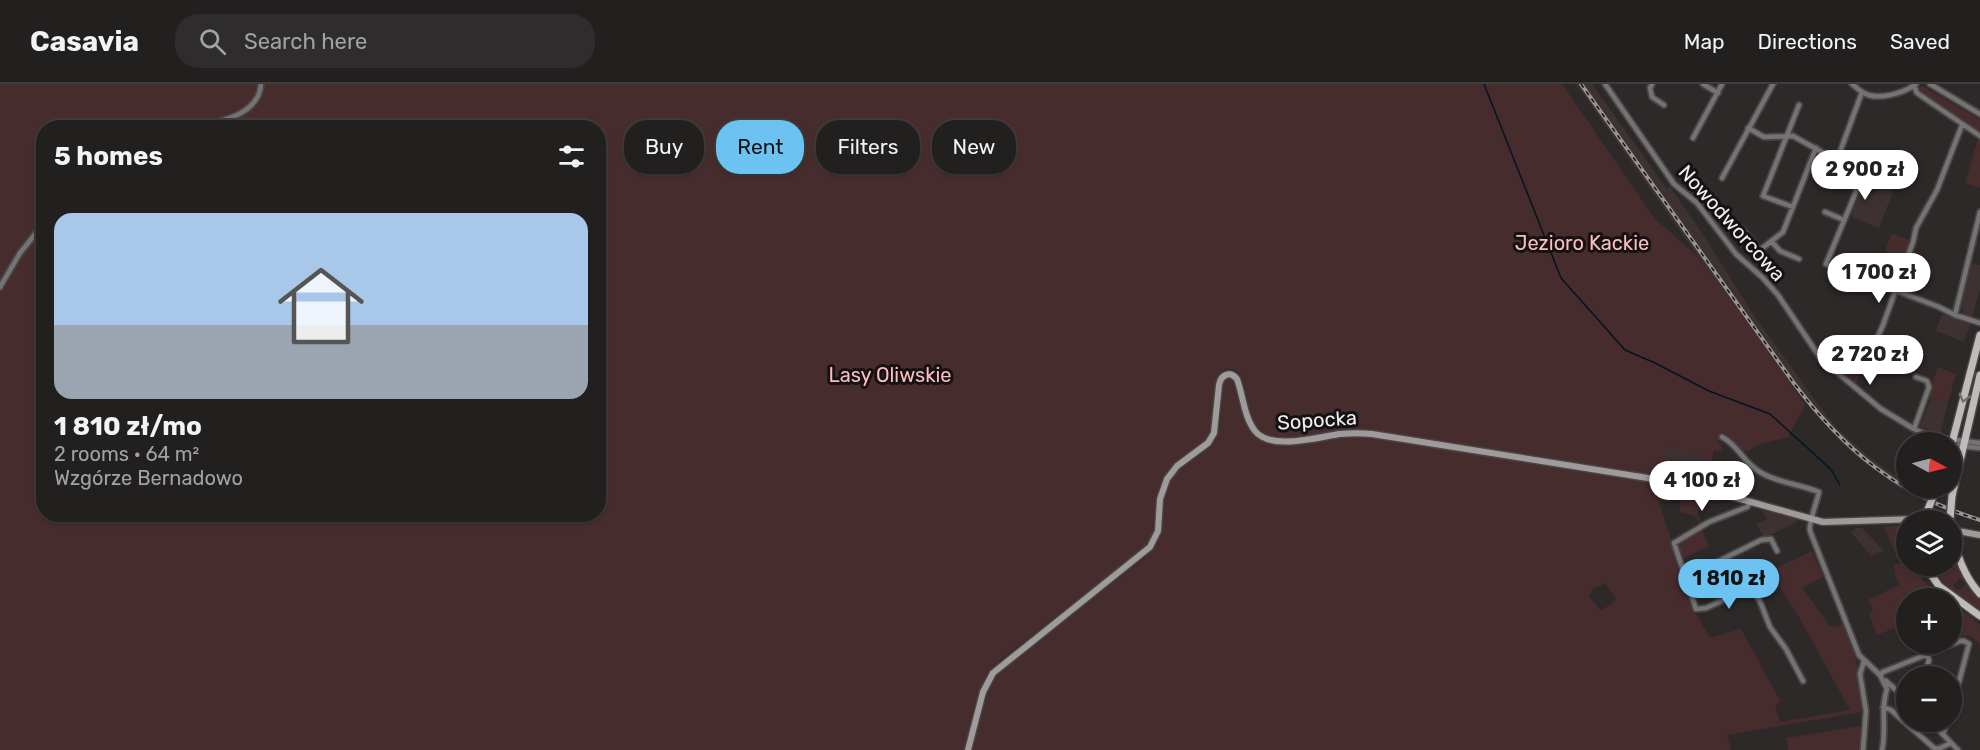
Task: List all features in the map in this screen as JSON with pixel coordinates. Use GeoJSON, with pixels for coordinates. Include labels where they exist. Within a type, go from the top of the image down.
{"type":"FeatureCollection","features":[{"type":"Feature","properties":{"kind":"main road"},"geometry":{"type":"LineString","coordinates":[[1955,432],[1980,335]]}},
{"type":"Feature","properties":{"kind":"main road","name":"Sopocka"},"geometry":{"type":"LineString","coordinates":[[968,750],[985,685],[993,673],[1150,547],[1158,531],[1160,499],[1170,474],[1185,458],[1208,443],[1214,433],[1219,385],[1221,378],[1227,374],[1232,374],[1237,379],[1253,428],[1259,435],[1272,441],[1299,441],[1347,434],[1372,434],[1645,477],[1751,501],[1832,523],[1896,521]]}},
{"type":"Feature","properties":{"kind":"main road"},"geometry":{"type":"LineString","coordinates":[[1951,510],[1952,496],[1980,375]]}},
{"type":"Feature","properties":{"kind":"main road"},"geometry":{"type":"LineString","coordinates":[[1962,532],[1980,535]]}},
{"type":"Feature","properties":{"kind":"main road"},"geometry":{"type":"LineString","coordinates":[[1962,566],[1980,594]]}},
{"type":"Feature","properties":{"kind":"main road"},"geometry":{"type":"LineString","coordinates":[[1932,576],[1939,586],[1979,614]]}},
{"type":"Feature","properties":{"kind":"street"},"geometry":{"type":"LineString","coordinates":[[221,120],[247,110],[258,99],[261,84]]}},
{"type":"Feature","properties":{"kind":"street","name":"Nowodworcowa"},"geometry":{"type":"LineString","coordinates":[[1605,84],[1674,184],[1697,203],[1736,254],[1778,295],[1818,356],[1868,400],[1922,432]]}},
{"type":"Feature","properties":{"kind":"street"},"geometry":{"type":"LineString","coordinates":[[1652,84],[1650,88],[1652,97],[1664,105]]}},
{"type":"Feature","properties":{"kind":"street"},"geometry":{"type":"LineString","coordinates":[[1702,84],[1718,93]]}},
{"type":"Feature","properties":{"kind":"street"},"geometry":{"type":"LineString","coordinates":[[1693,138],[1722,84]]}},
{"type":"Feature","properties":{"kind":"street"},"geometry":{"type":"LineString","coordinates":[[1722,178],[1773,84]]}},
{"type":"Feature","properties":{"kind":"street"},"geometry":{"type":"LineString","coordinates":[[1852,84],[1862,92],[1879,96],[1915,85],[1917,93],[1980,136]]}},
{"type":"Feature","properties":{"kind":"street"},"geometry":{"type":"LineString","coordinates":[[1930,84],[1937,86],[1980,114]]}},
{"type":"Feature","properties":{"kind":"street"},"geometry":{"type":"LineString","coordinates":[[1837,160],[1862,92]]}},
{"type":"Feature","properties":{"kind":"street"},"geometry":{"type":"LineString","coordinates":[[1793,207],[1763,196],[1799,105]]}},
{"type":"Feature","properties":{"kind":"street"},"geometry":{"type":"LineString","coordinates":[[1876,341],[1913,242],[1916,228],[1937,190],[1962,125]]}},
{"type":"Feature","properties":{"kind":"street"},"geometry":{"type":"LineString","coordinates":[[1748,129],[1764,137],[1793,136],[1863,175],[1826,264],[1980,323]]}},
{"type":"Feature","properties":{"kind":"street"},"geometry":{"type":"LineString","coordinates":[[1742,229],[1759,249],[1772,242],[1783,232],[1816,148]]}},
{"type":"Feature","properties":{"kind":"street"},"geometry":{"type":"LineString","coordinates":[[1825,212],[1844,220]]}},
{"type":"Feature","properties":{"kind":"street"},"geometry":{"type":"LineString","coordinates":[[1955,315],[1980,212]]}},
{"type":"Feature","properties":{"kind":"street"},"geometry":{"type":"LineString","coordinates":[[0,287],[20,253],[36,233]]}},
{"type":"Feature","properties":{"kind":"street"},"geometry":{"type":"LineString","coordinates":[[1772,242],[1780,251],[1799,259]]}},
{"type":"Feature","properties":{"kind":"street"},"geometry":{"type":"LineString","coordinates":[[1914,429],[1929,387],[1927,381],[1916,377]]}},
{"type":"Feature","properties":{"kind":"street"},"geometry":{"type":"LineString","coordinates":[[1722,437],[1733,445],[1744,460],[1761,473],[1819,492],[1809,526],[1810,531],[1854,645],[1864,662],[1896,690]]}},
{"type":"Feature","properties":{"kind":"street"},"geometry":{"type":"LineString","coordinates":[[1964,444],[1980,443]]}},
{"type":"Feature","properties":{"kind":"street"},"geometry":{"type":"LineString","coordinates":[[1964,444],[1980,448]]}},
{"type":"Feature","properties":{"kind":"street"},"geometry":{"type":"LineString","coordinates":[[1751,501],[1747,507],[1709,522],[1674,543],[1694,605],[1699,610],[1752,587],[1770,627],[1786,649],[1803,681]]}},
{"type":"Feature","properties":{"kind":"street"},"geometry":{"type":"LineString","coordinates":[[1685,578],[1761,540],[1771,539],[1777,551]]}},
{"type":"Feature","properties":{"kind":"street"},"geometry":{"type":"LineString","coordinates":[[1880,675],[1964,641],[1969,644],[1962,670]]}},
{"type":"Feature","properties":{"kind":"street"},"geometry":{"type":"LineString","coordinates":[[1927,655],[1929,660],[1927,666]]}},
{"type":"Feature","properties":{"kind":"street"},"geometry":{"type":"LineString","coordinates":[[1863,750],[1866,711],[1860,674],[1864,662]]}},
{"type":"Feature","properties":{"kind":"street"},"geometry":{"type":"LineString","coordinates":[[1880,675],[1887,689],[1883,707],[1883,748],[1890,750]]}},
{"type":"Feature","properties":{"kind":"street"},"geometry":{"type":"LineString","coordinates":[[1883,707],[1891,710],[1934,748],[1938,749],[1951,743]]}},
{"type":"Feature","properties":{"kind":"street"},"geometry":{"type":"LineString","coordinates":[[1943,734],[1958,750]]}},
{"type":"Feature","properties":{"kind":"shaded area"},"geometry":{"type":"Polygon","coordinates":[[[1576,84],[1592,84],[1667,189],[1670,187],[1755,317],[1826,415],[1868,456],[1896,476],[1896,486],[1857,457],[1841,442],[1810,407],[1787,376],[1785,377],[1757,334],[1724,293],[1576,84]]]}},
{"type":"Feature","properties":{"kind":"shaded area"},"geometry":{"type":"Polygon","coordinates":[[[1887,157],[1904,163],[1879,228],[1851,217],[1861,189],[1874,194],[1887,157]]]}},
{"type":"Feature","properties":{"kind":"shaded area"},"geometry":{"type":"Polygon","coordinates":[[[1971,263],[1980,265],[1980,289],[1972,317],[1962,314],[1964,308],[1960,307],[1971,263]]]}},
{"type":"Feature","properties":{"kind":"shaded area"},"geometry":{"type":"Polygon","coordinates":[[[1942,314],[1970,324],[1964,342],[1936,331],[1942,314]]]}},
{"type":"Feature","properties":{"kind":"shaded area"},"geometry":{"type":"Polygon","coordinates":[[[1931,398],[1948,403],[1941,432],[1920,426],[1931,398]]]}},
{"type":"Feature","properties":{"kind":"shaded area"},"geometry":{"type":"Polygon","coordinates":[[[1668,446],[1703,457],[1706,469],[1704,483],[1661,477],[1668,446]]]}},
{"type":"Feature","properties":{"kind":"shaded area"},"geometry":{"type":"Polygon","coordinates":[[[1761,510],[1796,518],[1797,522],[1764,538],[1757,524],[1767,519],[1761,510]]]}},
{"type":"Feature","properties":{"kind":"shaded area"},"geometry":{"type":"Polygon","coordinates":[[[1855,528],[1862,528],[1884,551],[1871,556],[1850,531],[1855,531],[1855,528]]]}},
{"type":"Feature","properties":{"kind":"green space","name":"Lasy Oliwskie"},"geometry":{"type":"Polygon","coordinates":[[[0,84],[1562,84],[1655,219],[1697,256],[1753,328],[1805,405],[1788,437],[1756,445],[1749,451],[1740,450],[1731,439],[1720,432],[1717,442],[1722,444],[1721,451],[1714,450],[1705,483],[1706,469],[1703,457],[1668,446],[1661,477],[1373,431],[1336,431],[1294,438],[1272,436],[1264,432],[1253,420],[1240,374],[1234,369],[1224,369],[1216,380],[1210,432],[1204,441],[1177,460],[1165,476],[1156,499],[1153,533],[1148,544],[999,661],[985,680],[976,702],[964,750],[0,750],[0,84]]]}},
{"type":"Feature","properties":{"kind":"green space"},"geometry":{"type":"Polygon","coordinates":[[[1922,86],[1980,120],[1980,134],[1918,92],[1919,87],[1922,86]]]}},
{"type":"Feature","properties":{"kind":"green space"},"geometry":{"type":"Polygon","coordinates":[[[1978,139],[1980,140],[1980,188],[1965,183],[1978,139]]]}},
{"type":"Feature","properties":{"kind":"green space"},"geometry":{"type":"Polygon","coordinates":[[[1893,234],[1911,241],[1905,258],[1885,251],[1893,234]]]}},
{"type":"Feature","properties":{"kind":"green space"},"geometry":{"type":"Polygon","coordinates":[[[1856,338],[1871,343],[1856,385],[1844,373],[1856,338]]]}},
{"type":"Feature","properties":{"kind":"green space"},"geometry":{"type":"Polygon","coordinates":[[[1938,367],[1956,374],[1948,403],[1927,397],[1938,367]]]}},
{"type":"Feature","properties":{"kind":"green space"},"geometry":{"type":"Polygon","coordinates":[[[1232,379],[1250,431],[1262,442],[1284,445],[1358,436],[1372,437],[1631,478],[1657,483],[1659,486],[1701,493],[1699,504],[1702,505],[1697,514],[1701,522],[1699,523],[1694,515],[1680,512],[1681,499],[1659,502],[1693,609],[1710,638],[1741,629],[1781,702],[1775,705],[1780,722],[1850,710],[1798,615],[1779,586],[1765,592],[1758,577],[1812,551],[1823,577],[1802,588],[1829,625],[1835,627],[1844,624],[1857,667],[1861,712],[1727,735],[1731,750],[972,750],[989,689],[995,678],[1012,661],[1145,558],[1153,548],[1158,539],[1166,492],[1171,481],[1182,468],[1208,448],[1217,436],[1224,380],[1232,379]],[[1606,583],[1592,589],[1589,596],[1601,611],[1616,600],[1606,583]]]}},
{"type":"Feature","properties":{"kind":"green space"},"geometry":{"type":"Polygon","coordinates":[[[1896,526],[1896,555],[1884,527],[1896,526]]]}},
{"type":"Feature","properties":{"kind":"green space"},"geometry":{"type":"Polygon","coordinates":[[[1702,530],[1709,546],[1682,559],[1679,545],[1702,530]]]}},
{"type":"Feature","properties":{"kind":"green space"},"geometry":{"type":"Polygon","coordinates":[[[1894,564],[1896,564],[1896,576],[1921,576],[1924,582],[1932,588],[1896,588],[1896,627],[1877,635],[1869,613],[1873,611],[1868,600],[1899,585],[1895,574],[1894,564]]]}},
{"type":"Feature","properties":{"kind":"green space"},"geometry":{"type":"Polygon","coordinates":[[[1962,569],[1964,582],[1960,578],[1953,586],[1955,588],[1945,588],[1935,576],[1962,576],[1962,569]]]}},
{"type":"Feature","properties":{"kind":"green space"},"geometry":{"type":"Polygon","coordinates":[[[1965,584],[1970,585],[1980,599],[1980,609],[1974,608],[1962,600],[1962,588],[1965,584]]]}},
{"type":"Feature","properties":{"kind":"green space"},"geometry":{"type":"Polygon","coordinates":[[[1962,611],[1980,625],[1980,644],[1969,635],[1962,636],[1962,611]]]}},
{"type":"Feature","properties":{"kind":"green space"},"geometry":{"type":"Polygon","coordinates":[[[1860,726],[1859,750],[1788,750],[1786,738],[1860,726]]]}},
{"type":"Feature","properties":{"kind":"waterway"},"geometry":{"type":"LineString","coordinates":[[1484,84],[1561,278],[1625,350],[1709,391],[1770,414],[1832,471],[1840,485]]}},
{"type":"Feature","properties":{"kind":"railway"},"geometry":{"type":"LineString","coordinates":[[1581,84],[1793,382],[1832,428],[1874,467],[1898,483],[1950,510],[1980,520]]}},
{"type":"Feature","properties":{"kind":"park label","name":"Jezioro Kackie"},"geometry":{"type":"Point","coordinates":[1582,243]}}]}
